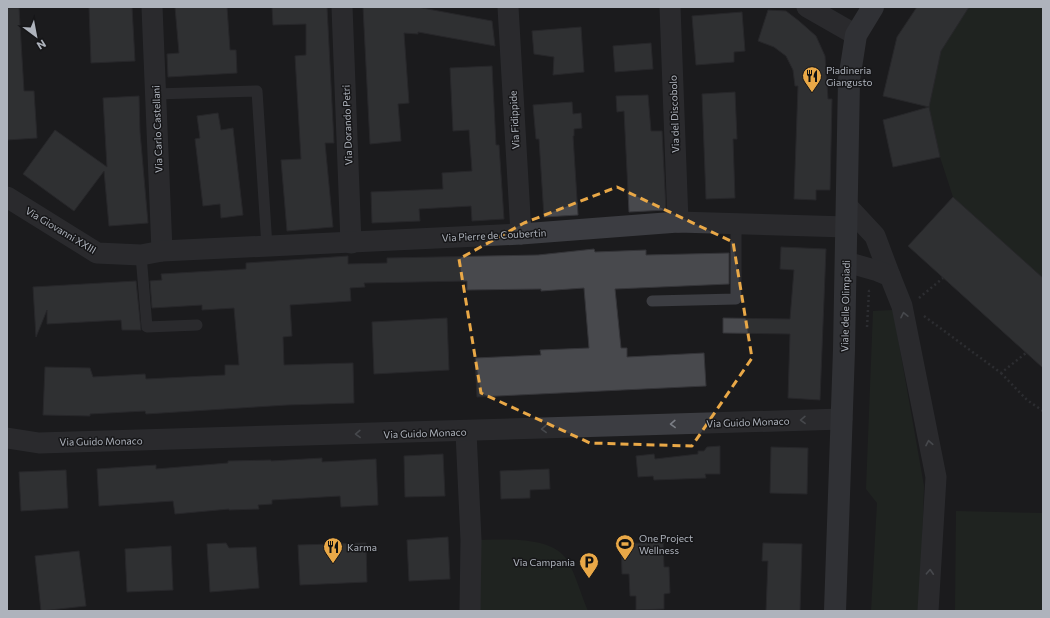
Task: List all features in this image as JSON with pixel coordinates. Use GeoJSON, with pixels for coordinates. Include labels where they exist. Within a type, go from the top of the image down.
{"type":"FeatureCollection","features":[{"type":"Feature","properties":{"kind":"street","name":"Via Carlo Castellani"},"geometry":{"type":"LineString","coordinates":[[152,7],[162,252]]}},
{"type":"Feature","properties":{"kind":"street","name":"Via Dorando Petri"},"geometry":{"type":"LineString","coordinates":[[342,7],[351,243]]}},
{"type":"Feature","properties":{"kind":"street","name":"Via Fidippide"},"geometry":{"type":"LineString","coordinates":[[508,7],[521,234]]}},
{"type":"Feature","properties":{"kind":"street","name":"Via del Discobolo"},"geometry":{"type":"LineString","coordinates":[[670,7],[678,222]]}},
{"type":"Feature","properties":{"kind":"street"},"geometry":{"type":"LineString","coordinates":[[807,7],[856,34]]}},
{"type":"Feature","properties":{"kind":"street","name":"Viale delle Olimpiadi"},"geometry":{"type":"LineString","coordinates":[[835,611],[842,420],[849,80],[856,34],[873,7]]}},
{"type":"Feature","properties":{"kind":"street","name":"Via Giovanni XXIII"},"geometry":{"type":"LineString","coordinates":[[7,197],[97,253],[141,255]]}},
{"type":"Feature","properties":{"kind":"street","name":"Via Pierre de Coubertin"},"geometry":{"type":"LineString","coordinates":[[141,255],[162,252],[521,234],[678,222],[736,225],[847,217]]}},
{"type":"Feature","properties":{"kind":"street"},"geometry":{"type":"LineString","coordinates":[[847,217],[875,236],[902,306],[936,477],[928,611]]}},
{"type":"Feature","properties":{"kind":"street"},"geometry":{"type":"LineString","coordinates":[[846,262],[878,270],[890,276]]}},
{"type":"Feature","properties":{"kind":"street","name":"Via Guido Monaco"},"geometry":{"type":"LineString","coordinates":[[7,438],[47,442],[466,432],[842,420]]}},
{"type":"Feature","properties":{"kind":"street"},"geometry":{"type":"LineString","coordinates":[[466,432],[471,540],[470,611]]}},
{"type":"Feature","properties":{"kind":"lane"},"geometry":{"type":"LineString","coordinates":[[155,94],[257,91],[267,247]]}},
{"type":"Feature","properties":{"kind":"lane"},"geometry":{"type":"LineString","coordinates":[[652,301],[736,299],[736,225]]}},
{"type":"Feature","properties":{"kind":"lane"},"geometry":{"type":"LineString","coordinates":[[141,255],[147,327],[197,325]]}},
{"type":"Feature","properties":{"kind":"path"},"geometry":{"type":"LineString","coordinates":[[920,314],[932,321],[1001,374],[1027,400],[1043,412]]}},
{"type":"Feature","properties":{"kind":"path"},"geometry":{"type":"LineString","coordinates":[[1001,374],[1026,353]]}},
{"type":"Feature","properties":{"kind":"highlighted area"},"geometry":{"type":"Polygon","coordinates":[[[617,187],[733,242],[752,358],[692,446],[590,443],[481,393],[459,259],[524,223],[617,187]]]}},
{"type":"Feature","properties":{"kind":"shaded area"},"geometry":{"type":"Polygon","coordinates":[[[917,7],[1043,7],[1043,368],[908,246],[953,197],[940,157],[893,167],[883,120],[928,107],[883,96],[896,44],[917,7]]]}},
{"type":"Feature","properties":{"kind":"shaded area"},"geometry":{"type":"Polygon","coordinates":[[[893,310],[924,486],[920,611],[871,611],[877,503],[866,489],[873,311],[893,310]]]}},
{"type":"Feature","properties":{"kind":"shaded area"},"geometry":{"type":"Polygon","coordinates":[[[956,511],[1043,513],[1043,611],[955,611],[956,511]]]}},
{"type":"Feature","properties":{"kind":"shaded area"},"geometry":{"type":"Polygon","coordinates":[[[471,540],[523,540],[549,546],[559,552],[567,560],[570,566],[588,611],[470,611],[471,540]]]}},
{"type":"Feature","properties":{"kind":"building"},"geometry":{"type":"Polygon","coordinates":[[[89,7],[132,7],[135,61],[91,63],[89,7]]]}},
{"type":"Feature","properties":{"kind":"building"},"geometry":{"type":"Polygon","coordinates":[[[175,7],[227,7],[230,50],[236,50],[237,73],[168,77],[167,54],[179,53],[175,7]]]}},
{"type":"Feature","properties":{"kind":"building"},"geometry":{"type":"Polygon","coordinates":[[[272,7],[327,7],[334,143],[325,143],[333,227],[287,231],[281,160],[301,159],[295,56],[306,55],[306,24],[273,25],[272,7]]]}},
{"type":"Feature","properties":{"kind":"building"},"geometry":{"type":"Polygon","coordinates":[[[363,7],[417,7],[492,21],[495,46],[418,32],[418,34],[404,33],[409,103],[398,104],[401,141],[370,144],[363,7]]]}},
{"type":"Feature","properties":{"kind":"building"},"geometry":{"type":"Polygon","coordinates":[[[917,7],[969,7],[941,51],[929,107],[883,96],[897,37],[917,7]]]}},
{"type":"Feature","properties":{"kind":"building"},"geometry":{"type":"Polygon","coordinates":[[[7,8],[19,8],[24,91],[34,91],[37,138],[7,140],[7,8]]]}},
{"type":"Feature","properties":{"kind":"building"},"geometry":{"type":"Polygon","coordinates":[[[768,10],[786,11],[799,21],[816,36],[825,56],[828,99],[832,99],[830,190],[816,190],[816,200],[794,199],[798,86],[795,86],[793,70],[786,56],[774,47],[758,41],[768,10]]]}},
{"type":"Feature","properties":{"kind":"building"},"geometry":{"type":"Polygon","coordinates":[[[742,12],[745,51],[734,52],[734,62],[696,65],[692,16],[742,12]]]}},
{"type":"Feature","properties":{"kind":"building"},"geometry":{"type":"Polygon","coordinates":[[[581,27],[584,72],[553,75],[554,57],[534,54],[532,31],[581,27]]]}},
{"type":"Feature","properties":{"kind":"building"},"geometry":{"type":"Polygon","coordinates":[[[651,43],[653,69],[615,72],[613,46],[651,43]]]}},
{"type":"Feature","properties":{"kind":"building"},"geometry":{"type":"Polygon","coordinates":[[[492,66],[496,145],[499,145],[504,219],[472,221],[471,206],[419,209],[420,221],[372,223],[371,192],[443,189],[442,173],[472,171],[469,130],[453,131],[450,68],[492,66]]]}},
{"type":"Feature","properties":{"kind":"building"},"geometry":{"type":"Polygon","coordinates":[[[735,92],[737,139],[733,139],[735,198],[706,199],[702,94],[735,92]]]}},
{"type":"Feature","properties":{"kind":"building"},"geometry":{"type":"Polygon","coordinates":[[[648,95],[651,131],[662,131],[666,210],[629,212],[624,111],[617,112],[616,96],[648,95]]]}},
{"type":"Feature","properties":{"kind":"building"},"geometry":{"type":"Polygon","coordinates":[[[139,96],[140,132],[148,223],[109,226],[104,171],[74,211],[23,174],[55,130],[107,167],[103,98],[139,96]]]}},
{"type":"Feature","properties":{"kind":"building"},"geometry":{"type":"Polygon","coordinates":[[[572,102],[573,114],[581,113],[582,128],[574,129],[573,136],[578,215],[544,217],[539,139],[536,139],[533,105],[572,102]]]}},
{"type":"Feature","properties":{"kind":"building"},"geometry":{"type":"Polygon","coordinates":[[[929,107],[940,157],[893,167],[883,120],[929,107]]]}},
{"type":"Feature","properties":{"kind":"building"},"geometry":{"type":"Polygon","coordinates":[[[218,113],[221,130],[233,128],[243,215],[221,218],[220,204],[203,206],[195,139],[200,138],[197,116],[218,113]]]}},
{"type":"Feature","properties":{"kind":"building"},"geometry":{"type":"Polygon","coordinates":[[[953,197],[1043,278],[1043,368],[908,246],[953,197]]]}},
{"type":"Feature","properties":{"kind":"building"},"geometry":{"type":"Polygon","coordinates":[[[781,247],[826,249],[820,400],[788,398],[790,334],[723,333],[723,318],[790,319],[794,270],[780,269],[781,247]]]}},
{"type":"Feature","properties":{"kind":"building"},"geometry":{"type":"Polygon","coordinates":[[[594,249],[595,252],[646,250],[646,255],[729,253],[729,284],[615,289],[621,348],[627,348],[627,357],[704,353],[706,386],[477,397],[475,358],[541,355],[540,350],[589,348],[584,288],[541,291],[541,289],[467,290],[467,281],[364,283],[365,287],[350,288],[351,301],[290,305],[292,336],[283,337],[284,365],[353,363],[354,403],[287,405],[146,414],[145,411],[90,414],[90,416],[43,415],[45,367],[90,368],[93,377],[145,374],[146,379],[225,375],[225,365],[239,365],[234,308],[202,310],[202,305],[152,308],[150,281],[162,280],[161,274],[246,269],[246,263],[348,256],[348,264],[387,263],[387,258],[538,255],[594,249]]]}},
{"type":"Feature","properties":{"kind":"building"},"geometry":{"type":"Polygon","coordinates":[[[136,281],[141,330],[122,330],[121,320],[47,324],[47,310],[36,337],[33,287],[136,281]]]}},
{"type":"Feature","properties":{"kind":"building"},"geometry":{"type":"Polygon","coordinates":[[[447,318],[449,370],[374,374],[372,322],[447,318]]]}},
{"type":"Feature","properties":{"kind":"building"},"geometry":{"type":"Polygon","coordinates":[[[720,446],[720,474],[705,474],[706,478],[654,480],[653,476],[638,477],[636,456],[654,454],[655,459],[698,454],[698,451],[704,451],[707,447],[720,446]]]}},
{"type":"Feature","properties":{"kind":"building"},"geometry":{"type":"Polygon","coordinates":[[[771,447],[808,448],[807,494],[770,493],[771,447]]]}},
{"type":"Feature","properties":{"kind":"building"},"geometry":{"type":"Polygon","coordinates":[[[443,454],[445,496],[405,497],[404,456],[443,454]]]}},
{"type":"Feature","properties":{"kind":"building"},"geometry":{"type":"Polygon","coordinates":[[[322,458],[322,462],[376,459],[378,505],[341,507],[340,496],[272,500],[272,504],[258,505],[259,509],[229,509],[175,514],[173,501],[99,506],[97,469],[156,465],[156,469],[228,463],[228,461],[271,461],[322,458]]]}},
{"type":"Feature","properties":{"kind":"building"},"geometry":{"type":"Polygon","coordinates":[[[549,469],[550,489],[530,490],[530,498],[501,499],[500,471],[549,469]]]}},
{"type":"Feature","properties":{"kind":"building"},"geometry":{"type":"Polygon","coordinates":[[[66,470],[68,508],[21,511],[19,472],[66,470]]]}},
{"type":"Feature","properties":{"kind":"building"},"geometry":{"type":"Polygon","coordinates":[[[448,537],[450,579],[409,581],[407,540],[448,537]]]}},
{"type":"Feature","properties":{"kind":"building"},"geometry":{"type":"Polygon","coordinates":[[[663,542],[664,567],[669,567],[670,593],[664,594],[664,609],[636,610],[636,596],[630,596],[629,574],[622,574],[621,544],[663,542]]]}},
{"type":"Feature","properties":{"kind":"building"},"geometry":{"type":"Polygon","coordinates":[[[226,543],[229,548],[256,547],[259,588],[210,592],[207,544],[226,543]]]}},
{"type":"Feature","properties":{"kind":"building","name":"Karma"},"geometry":{"type":"Polygon","coordinates":[[[366,543],[367,582],[300,585],[298,545],[366,543]]]}},
{"type":"Feature","properties":{"kind":"building"},"geometry":{"type":"Polygon","coordinates":[[[763,543],[802,544],[800,611],[766,611],[768,561],[762,561],[763,543]]]}},
{"type":"Feature","properties":{"kind":"building"},"geometry":{"type":"Polygon","coordinates":[[[171,546],[173,590],[127,592],[125,549],[171,546]]]}},
{"type":"Feature","properties":{"kind":"building"},"geometry":{"type":"Polygon","coordinates":[[[79,551],[86,606],[41,611],[35,556],[79,551]]]}},
{"type":"Feature","properties":{"kind":"place","name":"Piadineria Giangusto"},"geometry":{"type":"Point","coordinates":[812,93]}},
{"type":"Feature","properties":{"kind":"place","name":"One Project Wellness"},"geometry":{"type":"Point","coordinates":[625,561]}},
{"type":"Feature","properties":{"kind":"place","name":"Karma"},"geometry":{"type":"Point","coordinates":[333,564]}},
{"type":"Feature","properties":{"kind":"place","name":"Via Campania"},"geometry":{"type":"Point","coordinates":[589,579]}}]}
